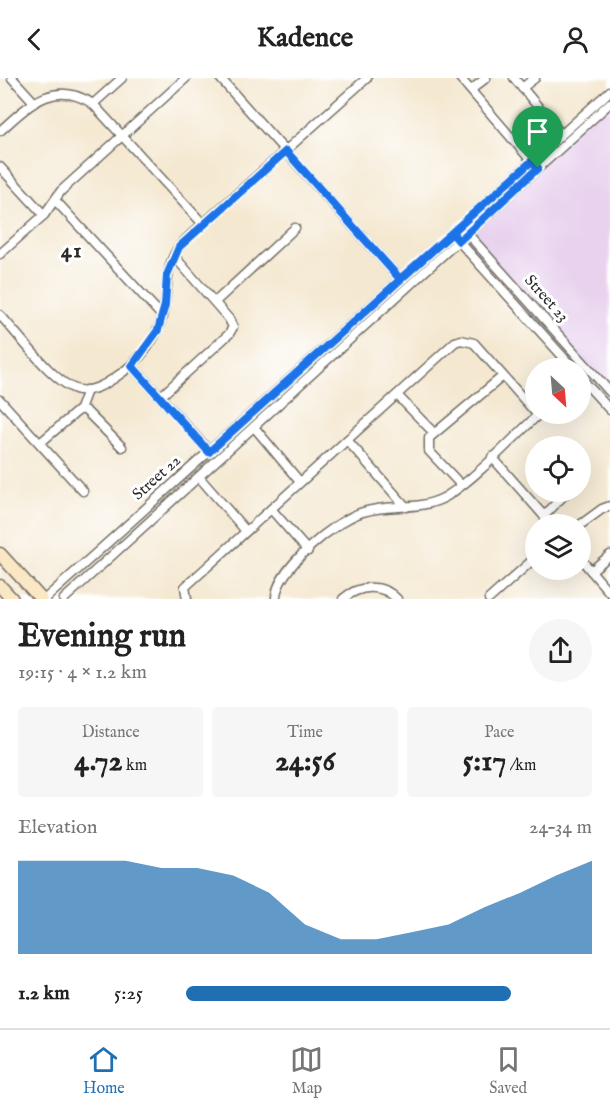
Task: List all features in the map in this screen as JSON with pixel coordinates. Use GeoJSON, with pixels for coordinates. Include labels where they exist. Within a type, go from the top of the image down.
{"type":"FeatureCollection","features":[{"type":"Feature","properties":{"kind":"main road"},"geometry":{"type":"LineString","coordinates":[[0,554],[43,599]]}},
{"type":"Feature","properties":{"kind":"main road"},"geometry":{"type":"LineString","coordinates":[[0,586],[12,599]]}},
{"type":"Feature","properties":{"kind":"street"},"geometry":{"type":"LineString","coordinates":[[12,78],[33,101]]}},
{"type":"Feature","properties":{"kind":"street"},"geometry":{"type":"LineString","coordinates":[[93,104],[122,78]]}},
{"type":"Feature","properties":{"kind":"street"},"geometry":{"type":"LineString","coordinates":[[0,254],[44,215],[61,191],[186,78]]}},
{"type":"Feature","properties":{"kind":"street"},"geometry":{"type":"LineString","coordinates":[[220,78],[400,279]]}},
{"type":"Feature","properties":{"kind":"street"},"geometry":{"type":"LineString","coordinates":[[0,315],[59,380],[77,389],[87,390],[110,381],[132,366],[153,340],[163,317],[167,275],[179,247],[367,78]]}},
{"type":"Feature","properties":{"kind":"street"},"geometry":{"type":"LineString","coordinates":[[460,78],[535,165]]}},
{"type":"Feature","properties":{"kind":"street"},"geometry":{"type":"LineString","coordinates":[[471,90],[486,78]]}},
{"type":"Feature","properties":{"kind":"street"},"geometry":{"type":"LineString","coordinates":[[514,78],[561,134]]}},
{"type":"Feature","properties":{"kind":"street"},"geometry":{"type":"LineString","coordinates":[[522,88],[535,78]]}},
{"type":"Feature","properties":{"kind":"street"},"geometry":{"type":"LineString","coordinates":[[0,131],[41,95],[60,90],[78,94],[93,104],[203,224]]}},
{"type":"Feature","properties":{"kind":"street","name":"Street 22"},"geometry":{"type":"LineString","coordinates":[[64,599],[468,234],[535,165],[561,134],[610,91]]}},
{"type":"Feature","properties":{"kind":"street","name":"Street 22"},"geometry":{"type":"LineString","coordinates":[[43,599],[460,226],[610,103]]}},
{"type":"Feature","properties":{"kind":"street"},"geometry":{"type":"LineString","coordinates":[[0,167],[44,215]]}},
{"type":"Feature","properties":{"kind":"street"},"geometry":{"type":"LineString","coordinates":[[56,200],[163,317]]}},
{"type":"Feature","properties":{"kind":"street","name":"Street 23"},"geometry":{"type":"LineString","coordinates":[[460,226],[610,392]]}},
{"type":"Feature","properties":{"kind":"street"},"geometry":{"type":"LineString","coordinates":[[215,302],[295,228]]}},
{"type":"Feature","properties":{"kind":"street","name":"Street 23"},"geometry":{"type":"LineString","coordinates":[[452,233],[564,358]]}},
{"type":"Feature","properties":{"kind":"street"},"geometry":{"type":"LineString","coordinates":[[160,397],[232,331],[232,322],[174,256]]}},
{"type":"Feature","properties":{"kind":"street"},"geometry":{"type":"LineString","coordinates":[[187,599],[185,587],[455,342],[461,340],[474,343],[525,401]]}},
{"type":"Feature","properties":{"kind":"street"},"geometry":{"type":"LineString","coordinates":[[132,366],[209,452]]}},
{"type":"Feature","properties":{"kind":"street"},"geometry":{"type":"LineString","coordinates":[[461,485],[429,451],[429,438],[503,376]]}},
{"type":"Feature","properties":{"kind":"street"},"geometry":{"type":"LineString","coordinates":[[591,389],[610,410]]}},
{"type":"Feature","properties":{"kind":"street"},"geometry":{"type":"LineString","coordinates":[[40,442],[80,409],[87,390]]}},
{"type":"Feature","properties":{"kind":"street"},"geometry":{"type":"LineString","coordinates":[[397,394],[434,433]]}},
{"type":"Feature","properties":{"kind":"street"},"geometry":{"type":"LineString","coordinates":[[0,400],[82,491]]}},
{"type":"Feature","properties":{"kind":"street"},"geometry":{"type":"LineString","coordinates":[[80,409],[86,411],[122,447]]}},
{"type":"Feature","properties":{"kind":"street"},"geometry":{"type":"LineString","coordinates":[[276,599],[280,580],[308,550],[352,516],[365,511],[421,506],[436,502],[461,485],[527,424]]}},
{"type":"Feature","properties":{"kind":"street"},"geometry":{"type":"LineString","coordinates":[[254,427],[300,483]]}},
{"type":"Feature","properties":{"kind":"street"},"geometry":{"type":"LineString","coordinates":[[347,440],[406,507]]}},
{"type":"Feature","properties":{"kind":"street"},"geometry":{"type":"LineString","coordinates":[[492,457],[542,514]]}},
{"type":"Feature","properties":{"kind":"street"},"geometry":{"type":"LineString","coordinates":[[199,477],[246,531]]}},
{"type":"Feature","properties":{"kind":"street"},"geometry":{"type":"LineString","coordinates":[[546,514],[557,502]]}},
{"type":"Feature","properties":{"kind":"street"},"geometry":{"type":"LineString","coordinates":[[591,517],[610,506]]}},
{"type":"Feature","properties":{"kind":"street"},"geometry":{"type":"LineString","coordinates":[[271,509],[308,550]]}},
{"type":"Feature","properties":{"kind":"street"},"geometry":{"type":"LineString","coordinates":[[610,555],[591,571],[610,593]]}},
{"type":"Feature","properties":{"kind":"street"},"geometry":{"type":"LineString","coordinates":[[493,598],[525,567]]}},
{"type":"Feature","properties":{"kind":"street"},"geometry":{"type":"LineString","coordinates":[[343,599],[361,588],[372,587],[383,590],[397,599]]}},
{"type":"Feature","properties":{"kind":"shaded area"},"geometry":{"type":"Polygon","coordinates":[[[610,94],[610,401],[591,380],[591,358],[572,358],[460,233],[610,94]]]}},
{"type":"Feature","properties":{"kind":"district","name":"41"},"geometry":{"type":"Point","coordinates":[72,251]}},
{"type":"Feature","properties":{"kind":"route"},"geometry":{"type":"LineString","coordinates":[[286,151],[400,279],[532,161],[538,168],[459,241],[452,233],[209,452],[132,366],[147,349],[158,330],[165,305],[167,275],[179,247],[286,151]]}}]}
